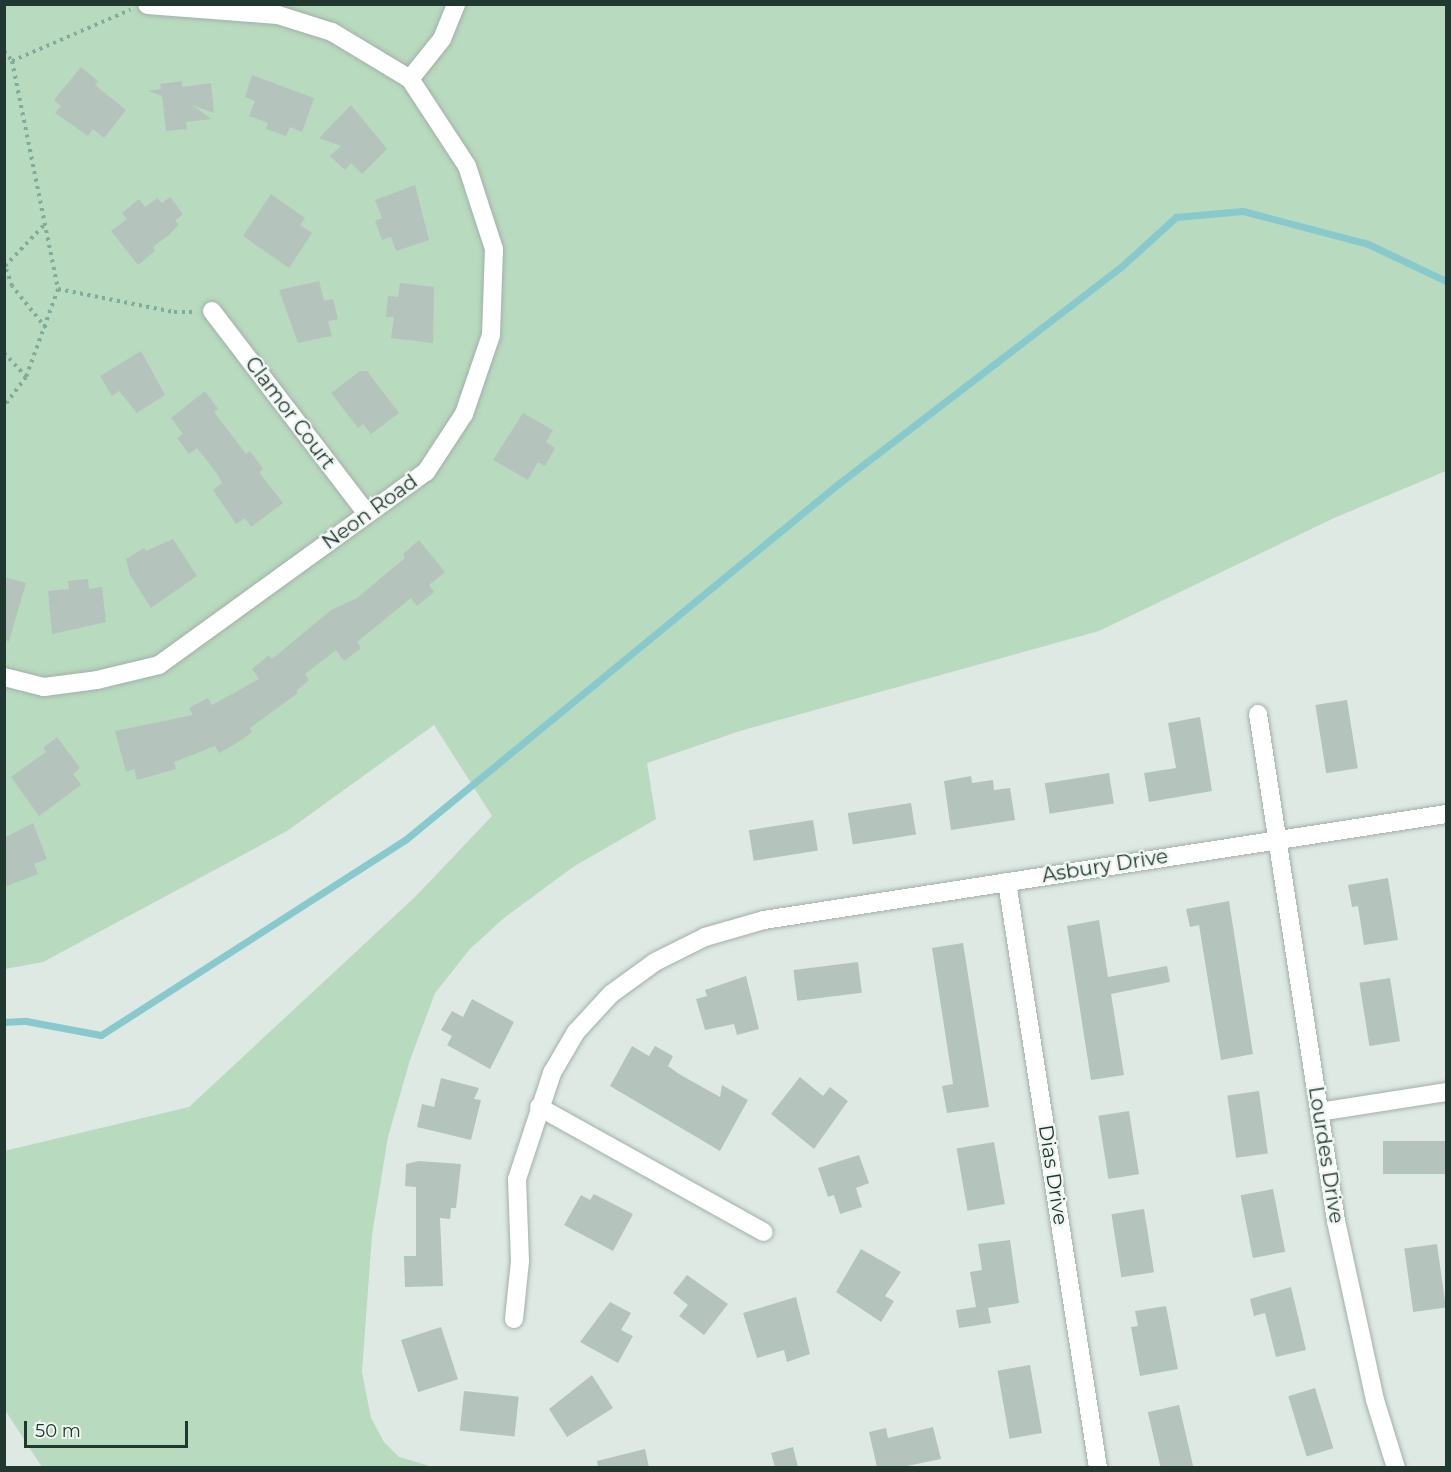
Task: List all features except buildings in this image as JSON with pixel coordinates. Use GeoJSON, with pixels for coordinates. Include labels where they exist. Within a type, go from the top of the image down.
{"type":"FeatureCollection","features":[{"type":"Feature","properties":{"kind":"street"},"geometry":{"type":"LineString","coordinates":[[410,79],[442,39],[456,4]]}},
{"type":"Feature","properties":{"kind":"street","name":"Neon Road"},"geometry":{"type":"LineString","coordinates":[[4,676],[44,687],[97,680],[159,665],[426,472],[464,414],[492,335],[494,249],[467,166],[410,79],[332,32],[278,15],[147,5]]}},
{"type":"Feature","properties":{"kind":"street","name":"Clamor Court"},"geometry":{"type":"LineString","coordinates":[[212,311],[367,514]]}},
{"type":"Feature","properties":{"kind":"street","name":"Lourdes Drive"},"geometry":{"type":"LineString","coordinates":[[1258,714],[1338,1232],[1375,1400],[1396,1467]]}},
{"type":"Feature","properties":{"kind":"street","name":"Asbury Drive"},"geometry":{"type":"LineString","coordinates":[[514,1319],[520,1261],[517,1179],[552,1073],[576,1032],[610,994],[655,962],[705,937],[764,920],[1276,838],[1446,814]]}},
{"type":"Feature","properties":{"kind":"street","name":"Dias Drive"},"geometry":{"type":"LineString","coordinates":[[1007,882],[1098,1467]]}},
{"type":"Feature","properties":{"kind":"street"},"geometry":{"type":"LineString","coordinates":[[1319,1112],[1446,1092]]}},
{"type":"Feature","properties":{"kind":"street"},"geometry":{"type":"LineString","coordinates":[[539,1107],[764,1232]]}},
{"type":"Feature","properties":{"kind":"path"},"geometry":{"type":"LineString","coordinates":[[12,61],[147,5]]}},
{"type":"Feature","properties":{"kind":"path"},"geometry":{"type":"LineString","coordinates":[[4,51],[12,61],[47,222],[58,289],[26,377],[4,406]]}},
{"type":"Feature","properties":{"kind":"path"},"geometry":{"type":"LineString","coordinates":[[45,328],[12,286],[5,266],[47,222]]}},
{"type":"Feature","properties":{"kind":"path"},"geometry":{"type":"LineString","coordinates":[[58,289],[174,312],[212,311]]}},
{"type":"Feature","properties":{"kind":"path"},"geometry":{"type":"LineString","coordinates":[[4,352],[26,377]]}},
{"type":"Feature","properties":{"kind":"green space"},"geometry":{"type":"Polygon","coordinates":[[[5,5],[1446,5],[1446,471],[1334,518],[1099,631],[740,731],[647,763],[656,819],[573,867],[504,918],[470,949],[435,993],[410,1060],[388,1137],[372,1235],[362,1372],[371,1418],[384,1442],[399,1457],[433,1467],[42,1467],[5,1410],[4,1151],[189,1107],[416,896],[492,816],[434,725],[287,831],[43,962],[5,969],[5,5]]]}},
{"type":"Feature","properties":{"kind":"waterway"},"geometry":{"type":"LineString","coordinates":[[4,1022],[26,1021],[101,1035],[405,840],[838,484],[1122,266],[1176,217],[1243,211],[1368,244],[1446,281]]}}]}
